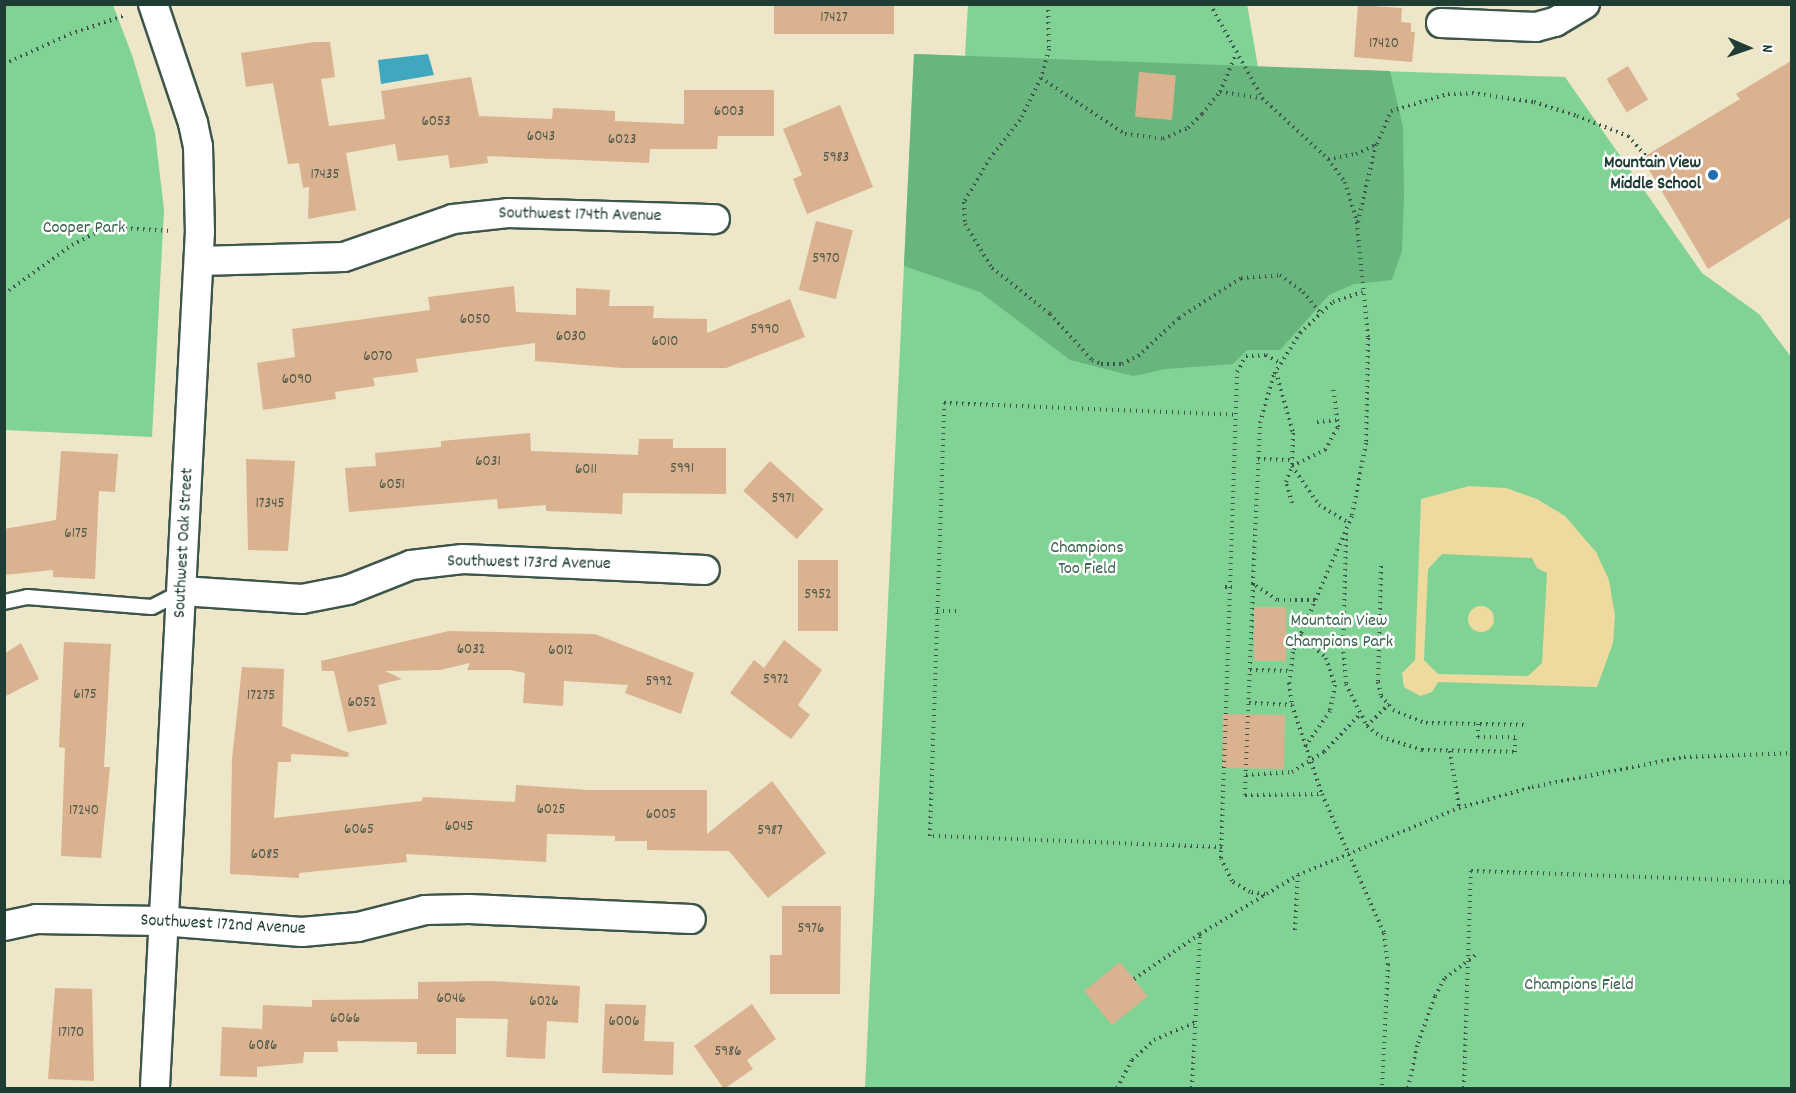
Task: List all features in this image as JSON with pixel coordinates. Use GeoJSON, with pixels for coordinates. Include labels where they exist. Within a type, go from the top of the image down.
{"type":"FeatureCollection","features":[{"type":"Feature","properties":{"kind":"street"},"geometry":{"type":"LineString","coordinates":[[1441,23],[1536,27],[1555,22],[1584,4]]}},
{"type":"Feature","properties":{"kind":"street","name":"Southwest Oak Street"},"geometry":{"type":"LineString","coordinates":[[153,5],[198,146],[200,231],[182,591],[161,921],[155,1089]]}},
{"type":"Feature","properties":{"kind":"street","name":"Southwest 174th Avenue"},"geometry":{"type":"LineString","coordinates":[[199,261],[344,257],[453,219],[507,213],[715,219]]}},
{"type":"Feature","properties":{"kind":"street","name":"Southwest 173rd Avenue"},"geometry":{"type":"LineString","coordinates":[[182,591],[302,599],[348,590],[411,565],[463,559],[705,570]]}},
{"type":"Feature","properties":{"kind":"street","name":"Southwest 172nd Avenue"},"geometry":{"type":"LineString","coordinates":[[4,926],[36,919],[161,921],[302,932],[358,927],[425,910],[692,919]]}},
{"type":"Feature","properties":{"kind":"lane"},"geometry":{"type":"LineString","coordinates":[[4,602],[27,597],[152,608],[182,591]]}},
{"type":"Feature","properties":{"kind":"path"},"geometry":{"type":"LineString","coordinates":[[1048,4],[1049,49],[1041,78],[1020,120],[969,190],[964,202],[965,224],[1006,283],[1050,314],[1092,360],[1122,364],[1138,356],[1201,301],[1227,284],[1252,276],[1280,275],[1303,292],[1320,312]]}},
{"type":"Feature","properties":{"kind":"path"},"geometry":{"type":"LineString","coordinates":[[1210,4],[1235,56],[1262,98],[1328,159],[1345,182],[1358,222],[1369,383],[1366,443],[1349,523],[1300,635],[1291,671],[1292,705],[1305,747],[1322,794],[1384,933],[1388,964],[1382,1089]]}},
{"type":"Feature","properties":{"kind":"path"},"geometry":{"type":"LineString","coordinates":[[4,64],[89,26],[153,5]]}},
{"type":"Feature","properties":{"kind":"path"},"geometry":{"type":"LineString","coordinates":[[1041,78],[1125,134],[1143,140],[1163,139],[1188,128],[1220,92],[1235,56]]}},
{"type":"Feature","properties":{"kind":"path"},"geometry":{"type":"LineString","coordinates":[[1220,92],[1262,98]]}},
{"type":"Feature","properties":{"kind":"path"},"geometry":{"type":"LineString","coordinates":[[1358,222],[1377,144],[1391,111],[1440,96],[1472,93],[1534,102],[1628,136],[1648,158]]}},
{"type":"Feature","properties":{"kind":"path"},"geometry":{"type":"LineString","coordinates":[[1328,159],[1356,154],[1377,144]]}},
{"type":"Feature","properties":{"kind":"path"},"geometry":{"type":"LineString","coordinates":[[4,294],[72,245],[97,232],[119,228],[200,231]]}},
{"type":"Feature","properties":{"kind":"path"},"geometry":{"type":"LineString","coordinates":[[1322,794],[1245,795],[1258,459],[1262,414],[1280,363],[1320,312],[1346,295],[1362,292]]}},
{"type":"Feature","properties":{"kind":"path"},"geometry":{"type":"LineString","coordinates":[[1269,893],[1250,892],[1232,881],[1224,871],[1222,847],[1232,586],[1234,431],[1240,363],[1246,356],[1258,354],[1280,363]]}},
{"type":"Feature","properties":{"kind":"path"},"geometry":{"type":"LineString","coordinates":[[1276,372],[1293,433],[1292,466],[1286,482],[1292,503]]}},
{"type":"Feature","properties":{"kind":"path"},"geometry":{"type":"LineString","coordinates":[[1292,466],[1325,450],[1333,440],[1337,420],[1333,386]]}},
{"type":"Feature","properties":{"kind":"path"},"geometry":{"type":"LineString","coordinates":[[1222,847],[930,836],[944,403],[1237,415]]}},
{"type":"Feature","properties":{"kind":"path"},"geometry":{"type":"LineString","coordinates":[[1317,422],[1337,420]]}},
{"type":"Feature","properties":{"kind":"path"},"geometry":{"type":"LineString","coordinates":[[1258,459],[1292,460]]}},
{"type":"Feature","properties":{"kind":"path"},"geometry":{"type":"LineString","coordinates":[[1292,466],[1319,505],[1349,523]]}},
{"type":"Feature","properties":{"kind":"path"},"geometry":{"type":"LineString","coordinates":[[1346,530],[1343,646],[1346,684],[1367,726],[1407,748],[1515,752],[1515,737],[1478,737],[1479,724]]}},
{"type":"Feature","properties":{"kind":"path"},"geometry":{"type":"LineString","coordinates":[[1381,566],[1378,682],[1389,704],[1412,720],[1527,725]]}},
{"type":"Feature","properties":{"kind":"path"},"geometry":{"type":"LineString","coordinates":[[1253,584],[1277,600],[1315,600]]}},
{"type":"Feature","properties":{"kind":"path"},"geometry":{"type":"LineString","coordinates":[[1225,587],[1232,586]]}},
{"type":"Feature","properties":{"kind":"path"},"geometry":{"type":"LineString","coordinates":[[937,611],[958,612]]}},
{"type":"Feature","properties":{"kind":"path"},"geometry":{"type":"LineString","coordinates":[[1300,635],[1326,658],[1335,685],[1330,711],[1305,747]]}},
{"type":"Feature","properties":{"kind":"path"},"geometry":{"type":"LineString","coordinates":[[1250,670],[1291,671]]}},
{"type":"Feature","properties":{"kind":"path"},"geometry":{"type":"LineString","coordinates":[[1335,685],[1346,684]]}},
{"type":"Feature","properties":{"kind":"path"},"geometry":{"type":"LineString","coordinates":[[1249,703],[1292,705]]}},
{"type":"Feature","properties":{"kind":"path"},"geometry":{"type":"LineString","coordinates":[[1367,726],[1389,704]]}},
{"type":"Feature","properties":{"kind":"path"},"geometry":{"type":"LineString","coordinates":[[1246,775],[1289,774],[1311,762],[1360,714]]}},
{"type":"Feature","properties":{"kind":"path"},"geometry":{"type":"LineString","coordinates":[[1450,751],[1459,808]]}},
{"type":"Feature","properties":{"kind":"path"},"geometry":{"type":"LineString","coordinates":[[1134,979],[1200,934],[1298,875],[1347,852],[1459,808],[1532,787],[1684,757],[1791,753]]}},
{"type":"Feature","properties":{"kind":"path"},"geometry":{"type":"LineString","coordinates":[[1216,830],[1223,829]]}},
{"type":"Feature","properties":{"kind":"path"},"geometry":{"type":"LineString","coordinates":[[1464,1089],[1471,871],[1791,882]]}},
{"type":"Feature","properties":{"kind":"path"},"geometry":{"type":"LineString","coordinates":[[1295,930],[1298,875]]}},
{"type":"Feature","properties":{"kind":"path"},"geometry":{"type":"LineString","coordinates":[[1192,1089],[1200,934]]}},
{"type":"Feature","properties":{"kind":"path"},"geometry":{"type":"LineString","coordinates":[[1408,1089],[1418,1043],[1435,996],[1445,978],[1468,958],[1477,954]]}},
{"type":"Feature","properties":{"kind":"path"},"geometry":{"type":"LineString","coordinates":[[1117,1089],[1132,1060],[1154,1040],[1196,1022]]}},
{"type":"Feature","properties":{"kind":"green space","name":"Cooper Park"},"geometry":{"type":"Polygon","coordinates":[[[5,4],[113,5],[133,58],[155,133],[164,210],[152,437],[5,430],[5,4]]]}},
{"type":"Feature","properties":{"kind":"green space","name":"Mountain View Champions Park"},"geometry":{"type":"Polygon","coordinates":[[[1247,4],[1258,67],[1565,77],[1702,273],[1759,314],[1791,357],[1791,1088],[865,1088],[914,54],[965,56],[968,5],[1247,4]]]}},
{"type":"Feature","properties":{"kind":"green space"},"geometry":{"type":"Polygon","coordinates":[[[914,54],[1390,71],[1403,127],[1404,196],[1402,251],[1392,280],[1354,284],[1329,295],[1280,350],[1247,350],[1233,364],[1166,369],[1133,376],[1070,360],[980,292],[904,266],[914,54]]]}},
{"type":"Feature","properties":{"kind":"sand"},"geometry":{"type":"Polygon","coordinates":[[[1469,486],[1506,488],[1537,499],[1565,516],[1596,552],[1609,580],[1615,616],[1613,643],[1597,687],[1438,682],[1432,692],[1420,696],[1404,687],[1402,673],[1415,660],[1421,499],[1469,486]],[[1442,554],[1428,569],[1424,660],[1438,674],[1528,676],[1542,663],[1547,573],[1537,568],[1532,558],[1442,554]]]}},
{"type":"Feature","properties":{"kind":"sand"},"geometry":{"type":"Polygon","coordinates":[[[1481,606],[1490,610],[1494,619],[1490,628],[1481,632],[1472,628],[1468,619],[1472,610],[1481,606]]]}},
{"type":"Feature","properties":{"kind":"water"},"geometry":{"type":"Polygon","coordinates":[[[428,54],[434,75],[381,84],[378,60],[428,54]]]}},
{"type":"Feature","properties":{"kind":"building"},"geometry":{"type":"Polygon","coordinates":[[[774,4],[894,4],[894,34],[774,34],[774,4]]]}},
{"type":"Feature","properties":{"kind":"building"},"geometry":{"type":"Polygon","coordinates":[[[1358,5],[1402,8],[1401,22],[1411,23],[1411,32],[1415,32],[1412,62],[1354,57],[1358,5]]]}},
{"type":"Feature","properties":{"kind":"building"},"geometry":{"type":"Polygon","coordinates":[[[315,42],[330,42],[335,77],[321,79],[329,126],[385,119],[381,91],[471,77],[479,116],[552,119],[553,108],[615,111],[615,121],[684,124],[684,90],[774,90],[774,136],[718,136],[717,149],[650,149],[649,163],[487,156],[488,163],[450,168],[448,155],[398,161],[395,144],[346,153],[356,210],[308,219],[309,187],[303,188],[299,163],[288,164],[273,83],[246,87],[241,53],[315,42]]]}},
{"type":"Feature","properties":{"kind":"building"},"geometry":{"type":"Polygon","coordinates":[[[1791,61],[1791,217],[1708,269],[1642,158],[1740,99],[1736,94],[1791,61]]]}},
{"type":"Feature","properties":{"kind":"building"},"geometry":{"type":"Polygon","coordinates":[[[1628,66],[1648,99],[1627,112],[1607,79],[1628,66]]]}},
{"type":"Feature","properties":{"kind":"building"},"geometry":{"type":"Polygon","coordinates":[[[1139,72],[1176,75],[1172,120],[1135,117],[1139,72]]]}},
{"type":"Feature","properties":{"kind":"building"},"geometry":{"type":"Polygon","coordinates":[[[840,105],[873,187],[807,214],[793,179],[802,175],[783,129],[840,105]]]}},
{"type":"Feature","properties":{"kind":"building"},"geometry":{"type":"Polygon","coordinates":[[[816,221],[853,230],[836,299],[799,290],[816,221]]]}},
{"type":"Feature","properties":{"kind":"building"},"geometry":{"type":"Polygon","coordinates":[[[514,286],[516,312],[576,315],[576,288],[610,290],[609,306],[654,306],[653,318],[707,319],[707,333],[790,299],[805,337],[726,368],[622,368],[535,361],[535,343],[416,359],[418,372],[373,378],[375,386],[335,392],[336,399],[263,410],[257,363],[295,357],[292,329],[430,310],[428,297],[514,286]]]}},
{"type":"Feature","properties":{"kind":"building"},"geometry":{"type":"Polygon","coordinates":[[[530,433],[531,451],[638,455],[639,439],[673,439],[673,448],[726,448],[726,494],[623,493],[622,514],[546,511],[546,505],[498,509],[497,499],[349,512],[345,468],[376,466],[375,453],[441,447],[441,441],[530,433]]]}},
{"type":"Feature","properties":{"kind":"building"},"geometry":{"type":"Polygon","coordinates":[[[61,451],[118,454],[115,492],[99,491],[95,579],[53,577],[53,570],[4,575],[4,529],[56,520],[61,451]]]}},
{"type":"Feature","properties":{"kind":"building"},"geometry":{"type":"Polygon","coordinates":[[[246,459],[295,461],[288,551],[248,550],[246,459]]]}},
{"type":"Feature","properties":{"kind":"building"},"geometry":{"type":"Polygon","coordinates":[[[770,461],[824,509],[797,539],[743,491],[770,461]]]}},
{"type":"Feature","properties":{"kind":"building"},"geometry":{"type":"Polygon","coordinates":[[[798,560],[838,560],[838,631],[798,631],[798,560]]]}},
{"type":"Feature","properties":{"kind":"building"},"geometry":{"type":"Polygon","coordinates":[[[1254,607],[1286,607],[1286,661],[1254,661],[1254,607]]]}},
{"type":"Feature","properties":{"kind":"building"},"geometry":{"type":"Polygon","coordinates":[[[449,631],[595,634],[694,673],[681,714],[625,693],[628,685],[564,681],[563,706],[523,703],[525,673],[511,670],[467,670],[470,663],[440,670],[385,671],[402,679],[378,685],[387,724],[348,732],[334,671],[322,671],[321,661],[449,631]]]}},
{"type":"Feature","properties":{"kind":"building"},"geometry":{"type":"Polygon","coordinates":[[[784,640],[822,670],[798,705],[810,715],[791,739],[730,693],[754,660],[764,668],[784,640]]]}},
{"type":"Feature","properties":{"kind":"building"},"geometry":{"type":"Polygon","coordinates":[[[64,642],[111,644],[104,767],[110,767],[101,858],[61,856],[65,748],[59,747],[64,642]]]}},
{"type":"Feature","properties":{"kind":"building"},"geometry":{"type":"Polygon","coordinates":[[[21,643],[39,679],[4,697],[4,654],[21,643]]]}},
{"type":"Feature","properties":{"kind":"building"},"geometry":{"type":"Polygon","coordinates":[[[242,667],[284,669],[282,726],[349,753],[348,757],[291,754],[291,762],[278,762],[274,818],[422,801],[423,797],[515,802],[516,785],[589,790],[707,790],[707,834],[772,781],[826,853],[768,898],[729,851],[647,850],[647,841],[615,841],[615,836],[547,834],[546,862],[406,854],[407,862],[299,873],[299,878],[230,874],[232,759],[242,667]]]}},
{"type":"Feature","properties":{"kind":"building"},"geometry":{"type":"Polygon","coordinates":[[[1223,714],[1285,715],[1284,769],[1222,768],[1223,714]]]}},
{"type":"Feature","properties":{"kind":"building"},"geometry":{"type":"Polygon","coordinates":[[[782,906],[841,906],[840,994],[770,994],[770,955],[782,955],[782,906]]]}},
{"type":"Feature","properties":{"kind":"building"},"geometry":{"type":"Polygon","coordinates":[[[1120,962],[1148,996],[1112,1025],[1084,991],[1120,962]]]}},
{"type":"Feature","properties":{"kind":"building"},"geometry":{"type":"Polygon","coordinates":[[[492,981],[580,986],[578,1023],[547,1021],[545,1059],[506,1057],[508,1019],[456,1018],[456,1054],[417,1054],[417,1042],[337,1041],[338,1052],[304,1052],[303,1063],[257,1067],[257,1077],[220,1076],[222,1027],[262,1029],[263,1005],[312,1007],[312,1000],[418,999],[418,982],[492,981]]]}},
{"type":"Feature","properties":{"kind":"building"},"geometry":{"type":"Polygon","coordinates":[[[55,988],[92,989],[94,1081],[48,1079],[55,988]]]}},
{"type":"Feature","properties":{"kind":"building"},"geometry":{"type":"Polygon","coordinates":[[[605,1004],[646,1005],[644,1041],[674,1042],[673,1075],[602,1073],[605,1004]]]}},
{"type":"Feature","properties":{"kind":"building"},"geometry":{"type":"Polygon","coordinates":[[[752,1004],[776,1039],[747,1060],[753,1069],[724,1089],[694,1046],[752,1004]]]}},
{"type":"Feature","properties":{"kind":"place","name":"Mountain View Middle School"},"geometry":{"type":"Point","coordinates":[1713,175]}},
{"type":"Feature","properties":{"kind":"park label","name":"Champions Too Field"},"geometry":{"type":"Point","coordinates":[1087,560]}},
{"type":"Feature","properties":{"kind":"park label","name":"Champions Field"},"geometry":{"type":"Point","coordinates":[1579,986]}}]}
